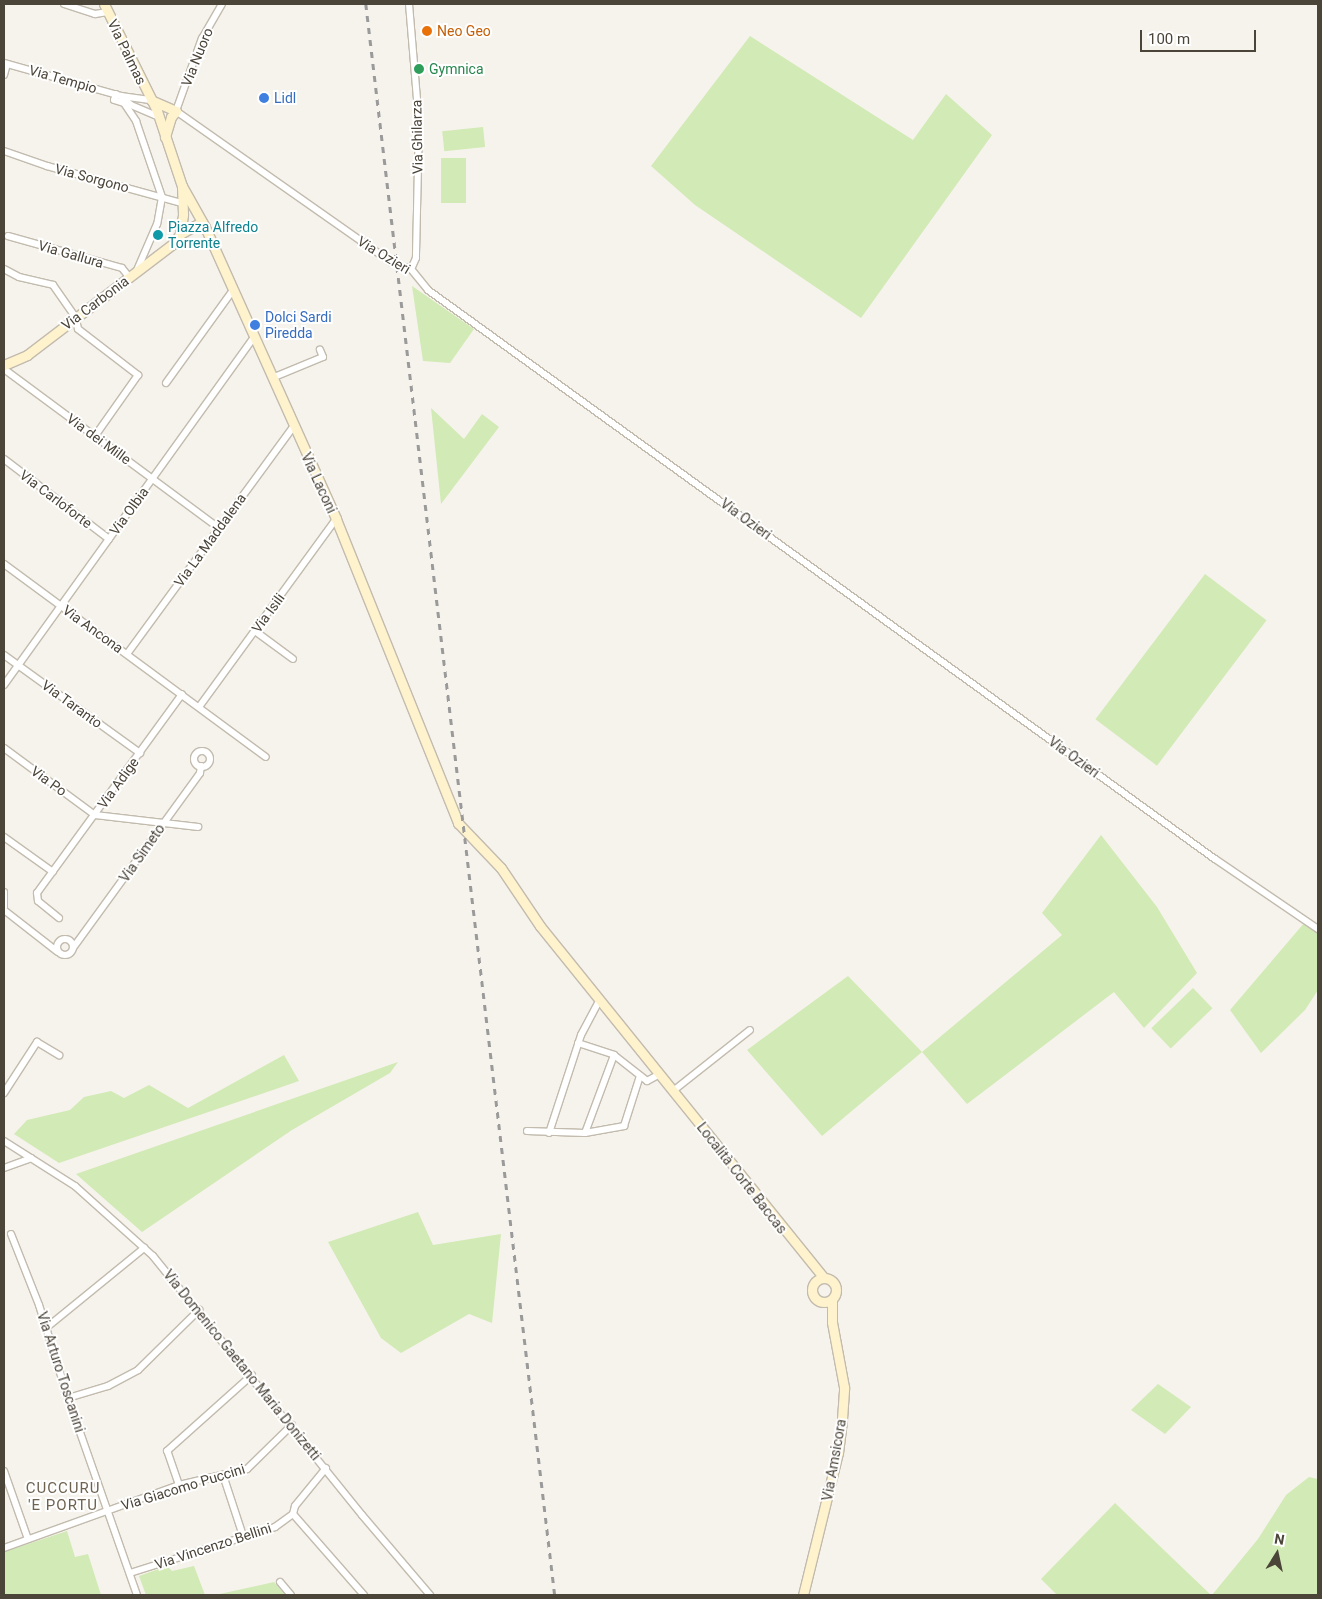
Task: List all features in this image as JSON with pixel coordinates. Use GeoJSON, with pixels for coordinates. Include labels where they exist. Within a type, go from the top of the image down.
{"type":"FeatureCollection","features":[{"type":"Feature","properties":{"kind":"street"},"geometry":{"type":"LineString","coordinates":[[64,4],[95,14],[106,8]]}},
{"type":"Feature","properties":{"kind":"street","name":"Via Nuoro"},"geometry":{"type":"LineString","coordinates":[[165,113],[202,38],[222,4]]}},
{"type":"Feature","properties":{"kind":"street","name":"Via Ghilarza"},"geometry":{"type":"LineString","coordinates":[[408,4],[419,122],[416,258],[411,269]]}},
{"type":"Feature","properties":{"kind":"street","name":"Via Palmas"},"geometry":{"type":"LineString","coordinates":[[106,8],[150,100]]}},
{"type":"Feature","properties":{"kind":"street"},"geometry":{"type":"LineString","coordinates":[[4,75],[5,63]]}},
{"type":"Feature","properties":{"kind":"street","name":"Via Tempio"},"geometry":{"type":"LineString","coordinates":[[5,63],[119,95],[150,100]]}},
{"type":"Feature","properties":{"kind":"street"},"geometry":{"type":"LineString","coordinates":[[119,95],[114,100],[124,103],[136,121],[162,198],[157,224],[133,275]]}},
{"type":"Feature","properties":{"kind":"street","name":"Via Tempio"},"geometry":{"type":"LineString","coordinates":[[119,95],[131,105],[165,113]]}},
{"type":"Feature","properties":{"kind":"street"},"geometry":{"type":"LineString","coordinates":[[150,100],[165,113]]}},
{"type":"Feature","properties":{"kind":"street","name":"Via Laconi"},"geometry":{"type":"LineString","coordinates":[[165,113],[166,137],[182,186],[202,222],[336,519],[445,791],[465,832]]}},
{"type":"Feature","properties":{"kind":"street","name":"Via Ozieri"},"geometry":{"type":"LineString","coordinates":[[165,113],[392,263],[411,269],[419,281],[436,295],[1216,859],[1318,929]]}},
{"type":"Feature","properties":{"kind":"street","name":"Via Sorgono"},"geometry":{"type":"LineString","coordinates":[[4,151],[47,166],[181,203]]}},
{"type":"Feature","properties":{"kind":"street"},"geometry":{"type":"LineString","coordinates":[[180,234],[184,214],[181,203],[182,186]]}},
{"type":"Feature","properties":{"kind":"street","name":"Via Carbonia"},"geometry":{"type":"LineString","coordinates":[[4,367],[27,355],[174,243],[180,234],[202,222]]}},
{"type":"Feature","properties":{"kind":"street","name":"Via Gallura"},"geometry":{"type":"LineString","coordinates":[[8,236],[122,268],[133,275]]}},
{"type":"Feature","properties":{"kind":"street"},"geometry":{"type":"LineString","coordinates":[[4,269],[19,278],[53,285],[76,318],[78,330],[138,374],[95,436]]}},
{"type":"Feature","properties":{"kind":"street"},"geometry":{"type":"LineString","coordinates":[[166,383],[233,290]]}},
{"type":"Feature","properties":{"kind":"street","name":"Via Olbia"},"geometry":{"type":"LineString","coordinates":[[4,686],[254,337]]}},
{"type":"Feature","properties":{"kind":"street"},"geometry":{"type":"LineString","coordinates":[[272,378],[323,357],[320,350]]}},
{"type":"Feature","properties":{"kind":"street","name":"Via dei Mille"},"geometry":{"type":"LineString","coordinates":[[4,367],[219,528]]}},
{"type":"Feature","properties":{"kind":"street","name":"Via La Maddalena"},"geometry":{"type":"LineString","coordinates":[[126,654],[294,426]]}},
{"type":"Feature","properties":{"kind":"street","name":"Via Carloforte"},"geometry":{"type":"LineString","coordinates":[[4,460],[109,539]]}},
{"type":"Feature","properties":{"kind":"street","name":"Via Isili"},"geometry":{"type":"LineString","coordinates":[[199,707],[336,519]]}},
{"type":"Feature","properties":{"kind":"street","name":"Via Ancona"},"geometry":{"type":"LineString","coordinates":[[4,564],[266,757]]}},
{"type":"Feature","properties":{"kind":"street"},"geometry":{"type":"LineString","coordinates":[[254,631],[293,659]]}},
{"type":"Feature","properties":{"kind":"street","name":"Via Taranto"},"geometry":{"type":"LineString","coordinates":[[4,655],[140,753]]}},
{"type":"Feature","properties":{"kind":"street","name":"Via Adige"},"geometry":{"type":"LineString","coordinates":[[59,918],[38,901],[37,893],[182,694]]}},
{"type":"Feature","properties":{"kind":"street","name":"Via Po"},"geometry":{"type":"LineString","coordinates":[[4,748],[95,815]]}},
{"type":"Feature","properties":{"kind":"street","name":"Via Simeto"},"geometry":{"type":"LineString","coordinates":[[73,948],[81,940],[163,823],[200,774],[201,766]]}},
{"type":"Feature","properties":{"kind":"street"},"geometry":{"type":"LineString","coordinates":[[95,815],[198,826]]}},
{"type":"Feature","properties":{"kind":"street","name":"Località Corte Baccas"},"geometry":{"type":"LineString","coordinates":[[465,832],[501,868],[540,926],[660,1074],[819,1279]]}},
{"type":"Feature","properties":{"kind":"street"},"geometry":{"type":"LineString","coordinates":[[4,838],[53,872]]}},
{"type":"Feature","properties":{"kind":"street"},"geometry":{"type":"LineString","coordinates":[[4,892],[4,909],[48,945],[58,952],[67,955],[73,948],[69,940]]}},
{"type":"Feature","properties":{"kind":"street"},"geometry":{"type":"LineString","coordinates":[[48,945],[69,940],[81,940]]}},
{"type":"Feature","properties":{"kind":"street"},"geometry":{"type":"LineString","coordinates":[[58,943],[58,952]]}},
{"type":"Feature","properties":{"kind":"street"},"geometry":{"type":"LineString","coordinates":[[549,1133],[578,1043],[600,1000]]}},
{"type":"Feature","properties":{"kind":"street"},"geometry":{"type":"LineString","coordinates":[[673,1091],[750,1030]]}},
{"type":"Feature","properties":{"kind":"street"},"geometry":{"type":"LineString","coordinates":[[4,1093],[37,1042],[59,1055]]}},
{"type":"Feature","properties":{"kind":"street"},"geometry":{"type":"LineString","coordinates":[[578,1043],[614,1055],[647,1081],[660,1074]]}},
{"type":"Feature","properties":{"kind":"street"},"geometry":{"type":"LineString","coordinates":[[585,1133],[614,1055]]}},
{"type":"Feature","properties":{"kind":"street"},"geometry":{"type":"LineString","coordinates":[[526,1131],[585,1133],[624,1126],[640,1076]]}},
{"type":"Feature","properties":{"kind":"street","name":"Via Domenico Gaetano Maria Donizetti"},"geometry":{"type":"LineString","coordinates":[[4,1140],[75,1186],[144,1248],[199,1310],[292,1424],[362,1515],[430,1595]]}},
{"type":"Feature","properties":{"kind":"street"},"geometry":{"type":"LineString","coordinates":[[4,1168],[31,1158]]}},
{"type":"Feature","properties":{"kind":"street","name":"Via Arturo Toscanini"},"geometry":{"type":"LineString","coordinates":[[11,1234],[46,1328],[68,1398],[137,1595]]}},
{"type":"Feature","properties":{"kind":"street"},"geometry":{"type":"LineString","coordinates":[[46,1328],[144,1248]]}},
{"type":"Feature","properties":{"kind":"street"},"geometry":{"type":"LineString","coordinates":[[819,1279],[832,1280],[836,1286],[832,1300],[820,1302],[812,1294],[819,1279]]}},
{"type":"Feature","properties":{"kind":"street","name":"Via Amsicora"},"geometry":{"type":"LineString","coordinates":[[803,1595],[838,1453],[842,1419],[843,1380],[832,1322],[832,1300]]}},
{"type":"Feature","properties":{"kind":"street","name":"Via Amsicora"},"geometry":{"type":"LineString","coordinates":[[820,1302],[832,1322]]}},
{"type":"Feature","properties":{"kind":"street"},"geometry":{"type":"LineString","coordinates":[[68,1398],[108,1386],[138,1370],[199,1310]]}},
{"type":"Feature","properties":{"kind":"street"},"geometry":{"type":"LineString","coordinates":[[179,1485],[168,1451],[252,1375]]}},
{"type":"Feature","properties":{"kind":"street","name":"Via Giacomo Puccini"},"geometry":{"type":"LineString","coordinates":[[4,1548],[179,1485],[247,1469],[292,1424]]}},
{"type":"Feature","properties":{"kind":"street","name":"Via Vincenzo Bellini"},"geometry":{"type":"LineString","coordinates":[[130,1573],[276,1527],[293,1514],[295,1506],[326,1468]]}},
{"type":"Feature","properties":{"kind":"street"},"geometry":{"type":"LineString","coordinates":[[4,1471],[28,1539]]}},
{"type":"Feature","properties":{"kind":"street"},"geometry":{"type":"LineString","coordinates":[[223,1475],[243,1536]]}},
{"type":"Feature","properties":{"kind":"street"},"geometry":{"type":"LineString","coordinates":[[293,1514],[364,1595]]}},
{"type":"Feature","properties":{"kind":"street"},"geometry":{"type":"LineString","coordinates":[[280,1582],[291,1595]]}},
{"type":"Feature","properties":{"kind":"green space"},"geometry":{"type":"Polygon","coordinates":[[[750,36],[913,140],[946,94],[992,135],[861,318],[695,205],[651,166],[750,36]]]}},
{"type":"Feature","properties":{"kind":"green space"},"geometry":{"type":"Polygon","coordinates":[[[483,127],[485,147],[444,151],[442,131],[483,127]]]}},
{"type":"Feature","properties":{"kind":"green space"},"geometry":{"type":"Polygon","coordinates":[[[441,158],[466,158],[466,203],[441,203],[441,158]]]}},
{"type":"Feature","properties":{"kind":"green space"},"geometry":{"type":"Polygon","coordinates":[[[412,286],[474,329],[450,363],[423,361],[412,286]]]}},
{"type":"Feature","properties":{"kind":"green space"},"geometry":{"type":"Polygon","coordinates":[[[431,408],[464,439],[482,414],[499,427],[441,504],[431,408]]]}},
{"type":"Feature","properties":{"kind":"green space"},"geometry":{"type":"Polygon","coordinates":[[[1205,574],[1266,620],[1157,766],[1095,719],[1205,574]]]}},
{"type":"Feature","properties":{"kind":"green space"},"geometry":{"type":"Polygon","coordinates":[[[1101,835],[1157,907],[1197,973],[1144,1028],[1114,992],[967,1104],[922,1052],[1062,935],[1042,913],[1101,835]]]}},
{"type":"Feature","properties":{"kind":"green space"},"geometry":{"type":"Polygon","coordinates":[[[1305,922],[1318,931],[1318,990],[1305,1010],[1261,1053],[1230,1010],[1305,922]]]}},
{"type":"Feature","properties":{"kind":"green space"},"geometry":{"type":"Polygon","coordinates":[[[848,976],[922,1052],[822,1136],[747,1050],[848,976]]]}},
{"type":"Feature","properties":{"kind":"green space"},"geometry":{"type":"Polygon","coordinates":[[[1193,988],[1212,1008],[1171,1048],[1151,1028],[1193,988]]]}},
{"type":"Feature","properties":{"kind":"green space"},"geometry":{"type":"Polygon","coordinates":[[[284,1055],[299,1081],[59,1163],[14,1134],[27,1120],[70,1110],[84,1097],[111,1091],[124,1098],[149,1085],[188,1108],[284,1055]]]}},
{"type":"Feature","properties":{"kind":"green space"},"geometry":{"type":"Polygon","coordinates":[[[398,1062],[390,1073],[292,1130],[142,1232],[76,1174],[398,1062]]]}},
{"type":"Feature","properties":{"kind":"green space"},"geometry":{"type":"Polygon","coordinates":[[[418,1212],[433,1245],[501,1234],[492,1323],[469,1314],[401,1353],[381,1338],[328,1242],[418,1212]]]}},
{"type":"Feature","properties":{"kind":"green space"},"geometry":{"type":"Polygon","coordinates":[[[1158,1384],[1191,1407],[1165,1434],[1131,1410],[1158,1384]]]}},
{"type":"Feature","properties":{"kind":"green space"},"geometry":{"type":"Polygon","coordinates":[[[1309,1477],[1318,1479],[1318,1595],[1212,1595],[1258,1539],[1286,1495],[1309,1477]]]}},
{"type":"Feature","properties":{"kind":"green space"},"geometry":{"type":"Polygon","coordinates":[[[1115,1503],[1211,1595],[1057,1595],[1041,1579],[1115,1503]]]}},
{"type":"Feature","properties":{"kind":"green space"},"geometry":{"type":"Polygon","coordinates":[[[67,1531],[75,1557],[88,1554],[101,1595],[5,1595],[4,1552],[67,1531]]]}},
{"type":"Feature","properties":{"kind":"green space"},"geometry":{"type":"Polygon","coordinates":[[[167,1566],[172,1571],[194,1566],[205,1595],[146,1595],[139,1576],[167,1566]]]}},
{"type":"Feature","properties":{"kind":"green space"},"geometry":{"type":"Polygon","coordinates":[[[274,1582],[285,1595],[215,1595],[274,1582]]]}},
{"type":"Feature","properties":{"kind":"railway"},"geometry":{"type":"LineString","coordinates":[[366,4],[555,1595]]}},
{"type":"Feature","properties":{"kind":"place","name":"Neo Geo"},"geometry":{"type":"Point","coordinates":[427,31]}},
{"type":"Feature","properties":{"kind":"place","name":"Gymnica"},"geometry":{"type":"Point","coordinates":[419,69]}},
{"type":"Feature","properties":{"kind":"place","name":"Lidl"},"geometry":{"type":"Point","coordinates":[264,98]}},
{"type":"Feature","properties":{"kind":"place","name":"Piazza Alfredo Torrente"},"geometry":{"type":"Point","coordinates":[158,235]}},
{"type":"Feature","properties":{"kind":"place","name":"Dolci Sardi Piredda"},"geometry":{"type":"Point","coordinates":[255,325]}},
{"type":"Feature","properties":{"kind":"district","name":"CUCCURU 'E PORTU"},"geometry":{"type":"Point","coordinates":[63,1496]}}]}
